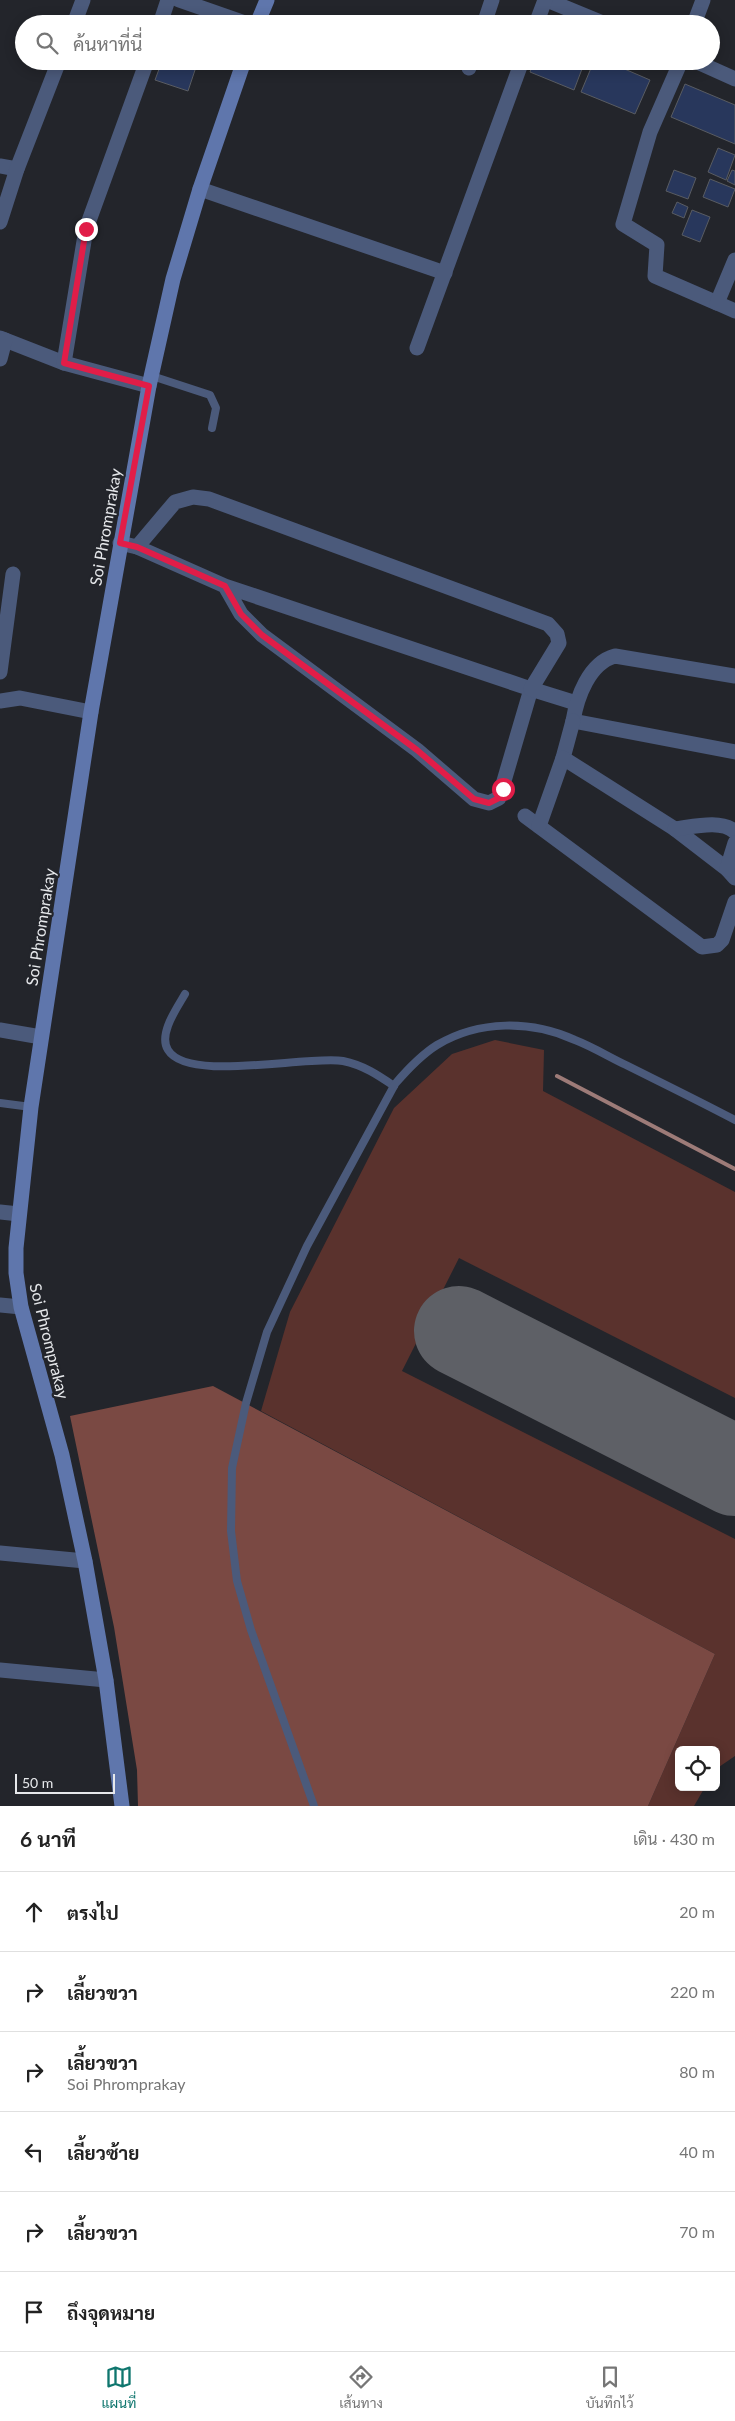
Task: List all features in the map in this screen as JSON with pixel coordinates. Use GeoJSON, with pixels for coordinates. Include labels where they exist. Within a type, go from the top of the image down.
{"type":"FeatureCollection","features":[{"type":"Feature","properties":{"kind":"street"},"geometry":{"type":"LineString","coordinates":[[77,15],[83,0]]}},
{"type":"Feature","properties":{"kind":"street"},"geometry":{"type":"LineString","coordinates":[[163,15],[168,0]]}},
{"type":"Feature","properties":{"kind":"street"},"geometry":{"type":"LineString","coordinates":[[179,0],[222,15]]}},
{"type":"Feature","properties":{"kind":"street"},"geometry":{"type":"LineString","coordinates":[[260,15],[266,0]]}},
{"type":"Feature","properties":{"kind":"street"},"geometry":{"type":"LineString","coordinates":[[487,15],[492,0]]}},
{"type":"Feature","properties":{"kind":"street"},"geometry":{"type":"LineString","coordinates":[[540,15],[546,0],[583,15]]}},
{"type":"Feature","properties":{"kind":"street"},"geometry":{"type":"LineString","coordinates":[[697,15],[703,0]]}},
{"type":"Feature","properties":{"kind":"street"},"geometry":{"type":"LineString","coordinates":[[0,222],[17,169],[56,70]]}},
{"type":"Feature","properties":{"kind":"street"},"geometry":{"type":"LineString","coordinates":[[64,363],[86,229],[143,70]]}},
{"type":"Feature","properties":{"kind":"street","name":"Soi Phromprakay"},"geometry":{"type":"LineString","coordinates":[[122,1806],[106,1680],[85,1561],[62,1456],[21,1306],[16,1272],[19,1214],[31,1107],[90,712],[150,381],[173,279],[200,189],[241,70]]}},
{"type":"Feature","properties":{"kind":"street"},"geometry":{"type":"LineString","coordinates":[[417,348],[519,70]]}},
{"type":"Feature","properties":{"kind":"street"},"geometry":{"type":"LineString","coordinates":[[677,70],[650,132],[623,224],[657,245],[655,276],[735,311]]}},
{"type":"Feature","properties":{"kind":"street"},"geometry":{"type":"LineString","coordinates":[[716,70],[735,79]]}},
{"type":"Feature","properties":{"kind":"street"},"geometry":{"type":"LineString","coordinates":[[0,166],[17,169]]}},
{"type":"Feature","properties":{"kind":"street"},"geometry":{"type":"LineString","coordinates":[[200,189],[445,273]]}},
{"type":"Feature","properties":{"kind":"street"},"geometry":{"type":"LineString","coordinates":[[717,303],[735,260]]}},
{"type":"Feature","properties":{"kind":"street"},"geometry":{"type":"LineString","coordinates":[[0,359],[3,339],[64,363],[150,381]]}},
{"type":"Feature","properties":{"kind":"street"},"geometry":{"type":"LineString","coordinates":[[137,547],[175,502],[193,497],[209,499],[548,624],[557,634],[559,643],[531,689],[499,798],[489,803],[481,802],[417,750],[256,630],[241,614],[225,586]]}},
{"type":"Feature","properties":{"kind":"street"},"geometry":{"type":"LineString","coordinates":[[120,543],[137,547],[225,586],[576,703]]}},
{"type":"Feature","properties":{"kind":"street"},"geometry":{"type":"LineString","coordinates":[[0,672],[13,574]]}},
{"type":"Feature","properties":{"kind":"street"},"geometry":{"type":"LineString","coordinates":[[539,826],[563,758],[576,703],[588,679],[601,663],[615,656],[735,676]]}},
{"type":"Feature","properties":{"kind":"street"},"geometry":{"type":"LineString","coordinates":[[0,701],[20,698],[90,712]]}},
{"type":"Feature","properties":{"kind":"street"},"geometry":{"type":"LineString","coordinates":[[573,721],[735,752]]}},
{"type":"Feature","properties":{"kind":"street"},"geometry":{"type":"LineString","coordinates":[[563,758],[675,829],[731,873]]}},
{"type":"Feature","properties":{"kind":"street"},"geometry":{"type":"LineString","coordinates":[[525,816],[702,947],[717,946],[722,940],[735,902]]}},
{"type":"Feature","properties":{"kind":"street"},"geometry":{"type":"LineString","coordinates":[[675,829],[712,825],[728,828],[735,832]]}},
{"type":"Feature","properties":{"kind":"street"},"geometry":{"type":"LineString","coordinates":[[731,873],[735,843]]}},
{"type":"Feature","properties":{"kind":"street"},"geometry":{"type":"LineString","coordinates":[[0,1030],[42,1037]]}},
{"type":"Feature","properties":{"kind":"street"},"geometry":{"type":"LineString","coordinates":[[0,1212],[19,1214]]}},
{"type":"Feature","properties":{"kind":"street"},"geometry":{"type":"LineString","coordinates":[[0,1305],[21,1306]]}},
{"type":"Feature","properties":{"kind":"street"},"geometry":{"type":"LineString","coordinates":[[0,1553],[85,1561]]}},
{"type":"Feature","properties":{"kind":"street"},"geometry":{"type":"LineString","coordinates":[[0,1670],[106,1680]]}},
{"type":"Feature","properties":{"kind":"lane"},"geometry":{"type":"LineString","coordinates":[[150,381],[210,396],[216,408],[212,428]]}},
{"type":"Feature","properties":{"kind":"lane"},"geometry":{"type":"LineString","coordinates":[[185,994],[169,1024],[166,1038],[168,1050],[181,1061],[195,1065],[223,1066],[324,1060],[343,1061],[371,1071],[394,1086]]}},
{"type":"Feature","properties":{"kind":"lane"},"geometry":{"type":"LineString","coordinates":[[314,1806],[251,1630],[237,1581],[231,1531],[232,1468],[246,1403],[267,1332],[306,1246],[394,1086],[414,1064],[436,1046],[485,1026],[511,1025],[543,1029],[574,1039],[735,1120]]}},
{"type":"Feature","properties":{"kind":"lane"},"geometry":{"type":"LineString","coordinates":[[0,1103],[31,1107]]}},
{"type":"Feature","properties":{"kind":"shaded area"},"geometry":{"type":"Polygon","coordinates":[[[495,1040],[544,1050],[543,1091],[735,1192],[735,1398],[459,1258],[402,1371],[735,1539],[735,1756],[720,1766],[720,1746],[675,1746],[675,1791],[703,1791],[694,1806],[648,1806],[715,1654],[261,1411],[290,1312],[394,1108],[452,1054],[495,1040]]]}},
{"type":"Feature","properties":{"kind":"shaded area"},"geometry":{"type":"Polygon","coordinates":[[[213,1386],[715,1654],[648,1806],[138,1806],[137,1770],[114,1627],[70,1416],[213,1386]]]}},
{"type":"Feature","properties":{"kind":"building"},"geometry":{"type":"Polygon","coordinates":[[[159,70],[195,70],[188,91],[155,80],[159,70]]]}},
{"type":"Feature","properties":{"kind":"building"},"geometry":{"type":"Polygon","coordinates":[[[531,70],[582,70],[574,90],[530,72],[531,70]]]}},
{"type":"Feature","properties":{"kind":"building"},"geometry":{"type":"Polygon","coordinates":[[[590,70],[627,70],[650,80],[635,114],[581,92],[590,70]]]}},
{"type":"Feature","properties":{"kind":"building"},"geometry":{"type":"Polygon","coordinates":[[[685,84],[735,105],[735,144],[671,117],[685,84]]]}},
{"type":"Feature","properties":{"kind":"building"},"geometry":{"type":"Polygon","coordinates":[[[718,148],[735,155],[726,180],[708,172],[718,148]]]}},
{"type":"Feature","properties":{"kind":"building"},"geometry":{"type":"Polygon","coordinates":[[[674,170],[696,178],[688,199],[666,191],[674,170]]]}},
{"type":"Feature","properties":{"kind":"building"},"geometry":{"type":"Polygon","coordinates":[[[732,170],[735,171],[735,185],[727,181],[732,170]]]}},
{"type":"Feature","properties":{"kind":"building"},"geometry":{"type":"Polygon","coordinates":[[[710,179],[735,189],[728,207],[703,197],[710,179]]]}},
{"type":"Feature","properties":{"kind":"building"},"geometry":{"type":"Polygon","coordinates":[[[677,202],[688,207],[684,218],[672,213],[677,202]]]}},
{"type":"Feature","properties":{"kind":"building"},"geometry":{"type":"Polygon","coordinates":[[[692,210],[710,217],[700,242],[682,235],[692,210]]]}},
{"type":"Feature","properties":{"kind":"waterway"},"geometry":{"type":"LineString","coordinates":[[557,1076],[735,1169]]}},
{"type":"Feature","properties":{"kind":"runway"},"geometry":{"type":"LineString","coordinates":[[459,1331],[735,1471]]}},
{"type":"Feature","properties":{"kind":"route"},"geometry":{"type":"LineString","coordinates":[[86,229],[64,363],[149,386],[120,543],[137,547],[225,586],[241,614],[262,635],[417,750],[474,799],[489,803],[495,801],[499,798],[503,789]]}}]}
